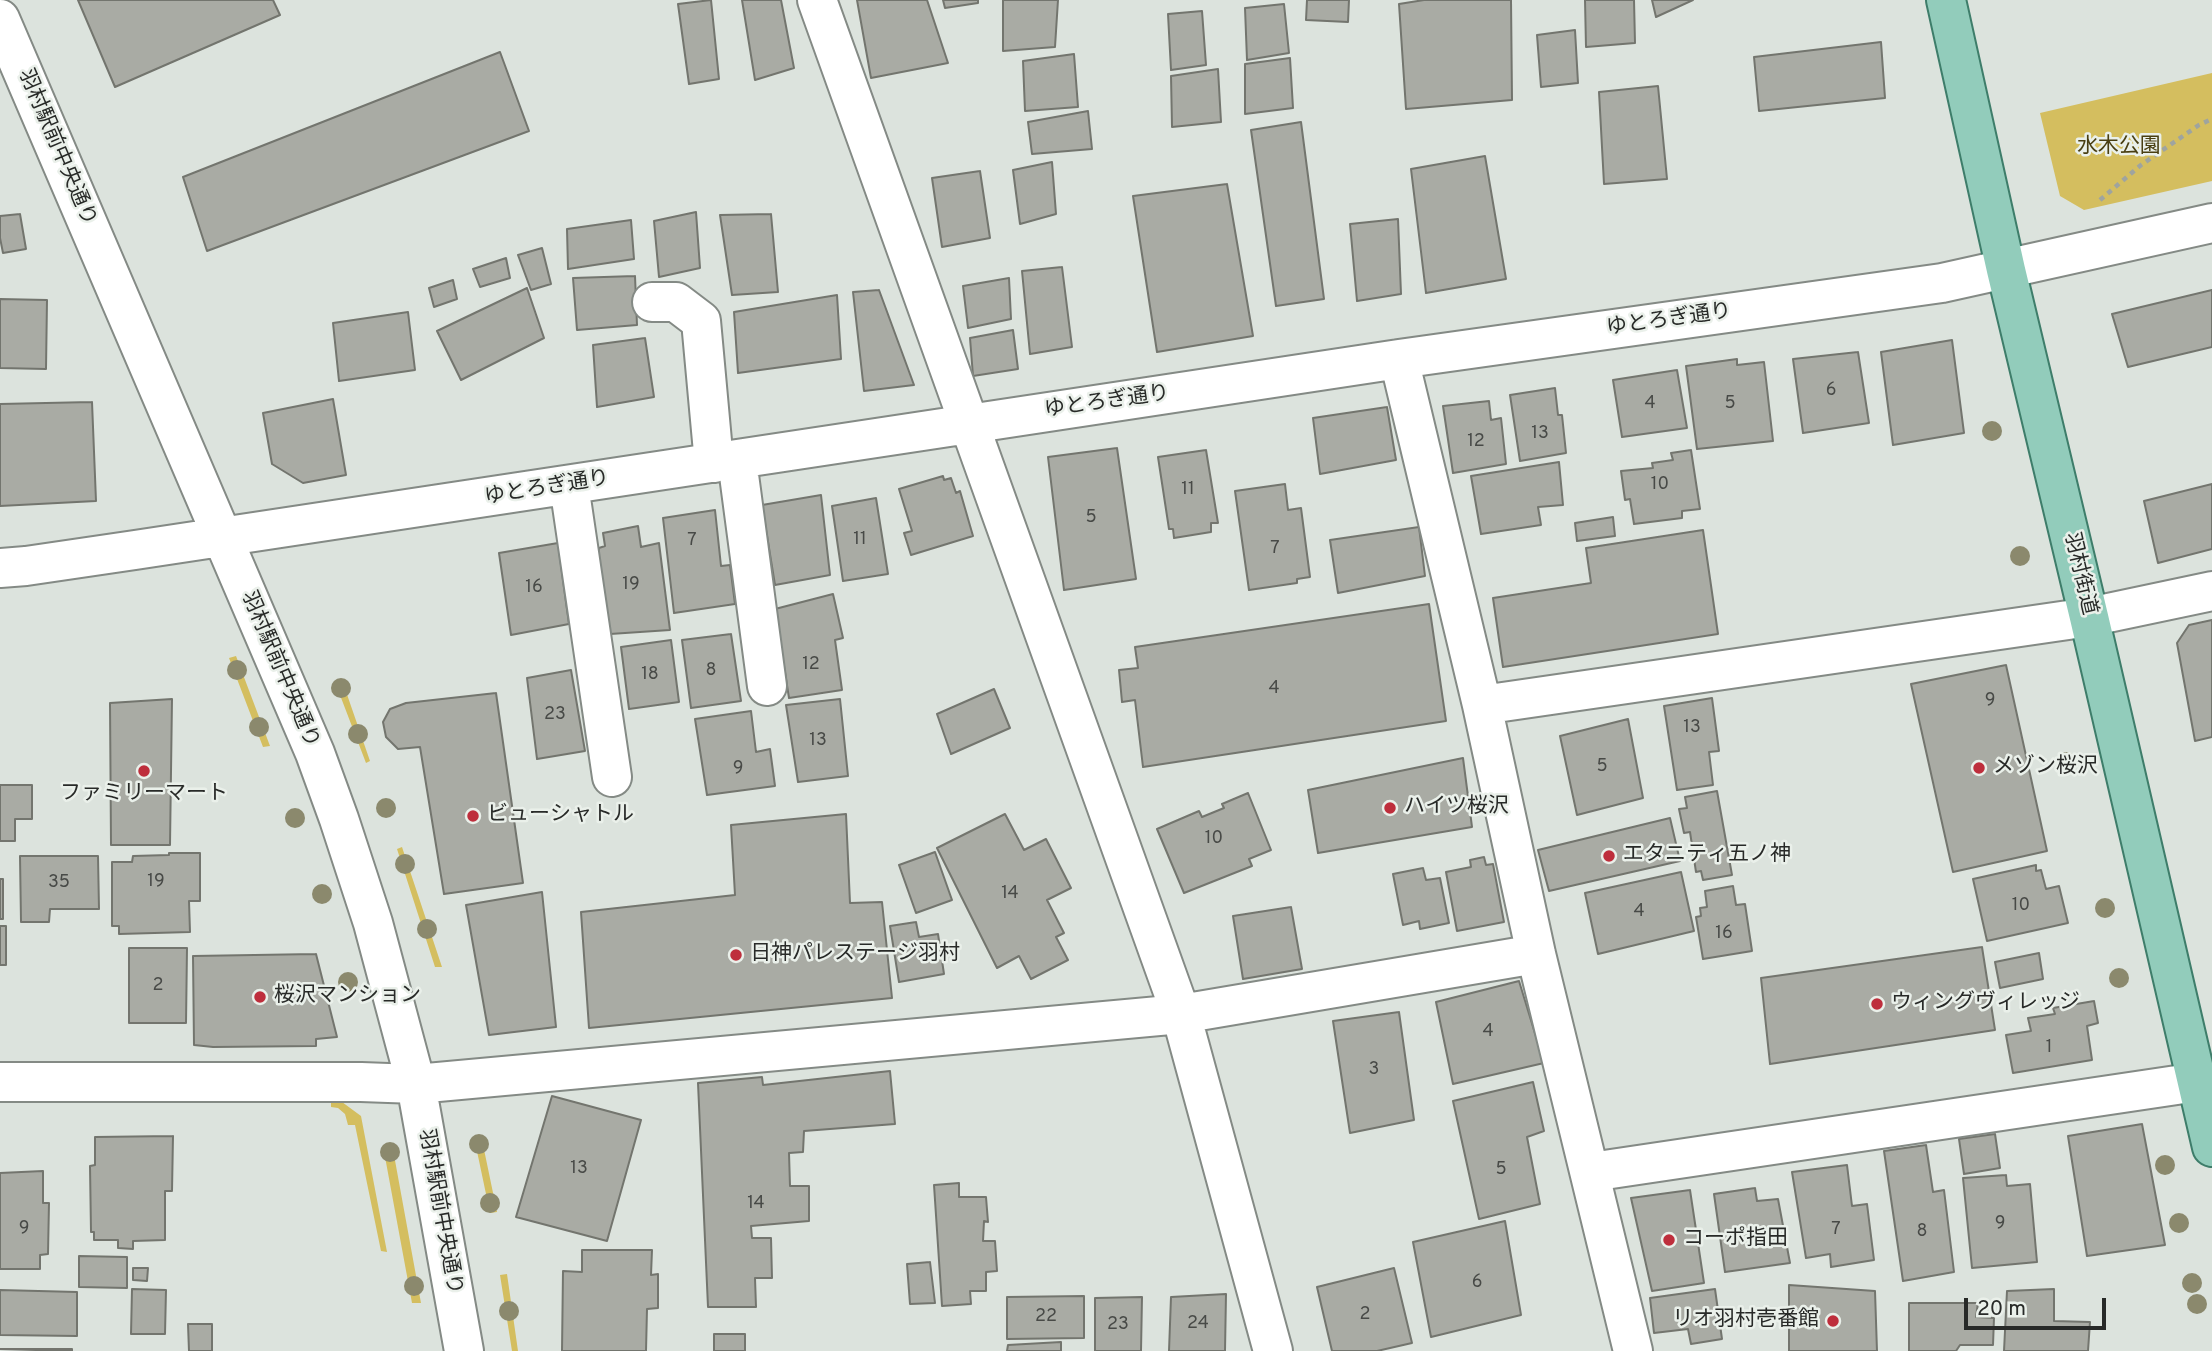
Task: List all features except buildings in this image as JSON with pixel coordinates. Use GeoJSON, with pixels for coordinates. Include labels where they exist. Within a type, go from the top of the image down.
{"type":"FeatureCollection","features":[{"type":"Feature","properties":{"kind":"main road","name":"羽村街道"},"geometry":{"type":"LineString","coordinates":[[1946,0],[2006,270],[2204,1082],[2212,1147]]}},
{"type":"Feature","properties":{"kind":"street"},"geometry":{"type":"LineString","coordinates":[[817,0],[1181,1014],[1273,1351]]}},
{"type":"Feature","properties":{"kind":"street","name":"羽村駅前中央通り"},"geometry":{"type":"LineString","coordinates":[[0,19],[315,753],[339,819],[373,923],[416,1084],[464,1351]]}},
{"type":"Feature","properties":{"kind":"street","name":"ゆとろぎ通り"},"geometry":{"type":"LineString","coordinates":[[0,568],[726,462],[1399,359],[1942,283],[2212,223]]}},
{"type":"Feature","properties":{"kind":"street"},"geometry":{"type":"LineString","coordinates":[[652,302],[676,302],[701,321],[767,686]]}},
{"type":"Feature","properties":{"kind":"street"},"geometry":{"type":"LineString","coordinates":[[1399,359],[1482,705],[1536,954],[1633,1351]]}},
{"type":"Feature","properties":{"kind":"street"},"geometry":{"type":"LineString","coordinates":[[569,485],[612,777]]}},
{"type":"Feature","properties":{"kind":"street"},"geometry":{"type":"LineString","coordinates":[[1482,705],[2089,617],[2212,591]]}},
{"type":"Feature","properties":{"kind":"street"},"geometry":{"type":"LineString","coordinates":[[0,1082],[416,1084],[1181,1014],[1536,954]]}},
{"type":"Feature","properties":{"kind":"street"},"geometry":{"type":"LineString","coordinates":[[1591,1172],[2204,1082]]}},
{"type":"Feature","properties":{"kind":"path"},"geometry":{"type":"LineString","coordinates":[[2101,201],[2141,164],[2212,119]]}},
{"type":"Feature","properties":{"kind":"green space","name":"水木公園"},"geometry":{"type":"Polygon","coordinates":[[[2212,73],[2212,181],[2084,210],[2060,196],[2040,113],[2212,73]]]}},
{"type":"Feature","properties":{"kind":"green space"},"geometry":{"type":"Polygon","coordinates":[[[236,656],[270,746],[263,747],[229,658],[236,656]]]}},
{"type":"Feature","properties":{"kind":"green space"},"geometry":{"type":"Polygon","coordinates":[[[342,680],[370,761],[366,763],[335,682],[342,680]]]}},
{"type":"Feature","properties":{"kind":"green space"},"geometry":{"type":"Polygon","coordinates":[[[402,847],[442,967],[435,967],[397,849],[402,847]]]}},
{"type":"Feature","properties":{"kind":"green space"},"geometry":{"type":"Polygon","coordinates":[[[331,1102],[342,1102],[361,1116],[387,1252],[381,1251],[355,1125],[348,1125],[345,1114],[338,1108],[331,1107],[331,1102]]]}},
{"type":"Feature","properties":{"kind":"green space"},"geometry":{"type":"Polygon","coordinates":[[[481,1135],[497,1212],[490,1213],[474,1137],[481,1135]]]}},
{"type":"Feature","properties":{"kind":"green space"},"geometry":{"type":"Polygon","coordinates":[[[392,1144],[421,1303],[412,1303],[383,1146],[392,1144]]]}},
{"type":"Feature","properties":{"kind":"green space"},"geometry":{"type":"Polygon","coordinates":[[[507,1274],[518,1351],[512,1351],[500,1275],[507,1274]]]}},
{"type":"Feature","properties":{"kind":"place","name":"メゾン桜沢"},"geometry":{"type":"Point","coordinates":[1979,768]}},
{"type":"Feature","properties":{"kind":"place","name":"ファミリーマート"},"geometry":{"type":"Point","coordinates":[144,771]}},
{"type":"Feature","properties":{"kind":"place","name":"ハイツ桜沢"},"geometry":{"type":"Point","coordinates":[1390,808]}},
{"type":"Feature","properties":{"kind":"place","name":"ビューシャトル"},"geometry":{"type":"Point","coordinates":[473,816]}},
{"type":"Feature","properties":{"kind":"place","name":"エタニティ五ノ神"},"geometry":{"type":"Point","coordinates":[1609,856]}},
{"type":"Feature","properties":{"kind":"place","name":"日神パレステージ羽村"},"geometry":{"type":"Point","coordinates":[736,955]}},
{"type":"Feature","properties":{"kind":"place","name":"桜沢マンション"},"geometry":{"type":"Point","coordinates":[260,997]}},
{"type":"Feature","properties":{"kind":"place","name":"ウィングヴィレッジ"},"geometry":{"type":"Point","coordinates":[1877,1004]}},
{"type":"Feature","properties":{"kind":"place","name":"コーポ指田"},"geometry":{"type":"Point","coordinates":[1669,1240]}},
{"type":"Feature","properties":{"kind":"place","name":"リオ羽村壱番館"},"geometry":{"type":"Point","coordinates":[1833,1321]}}]}
